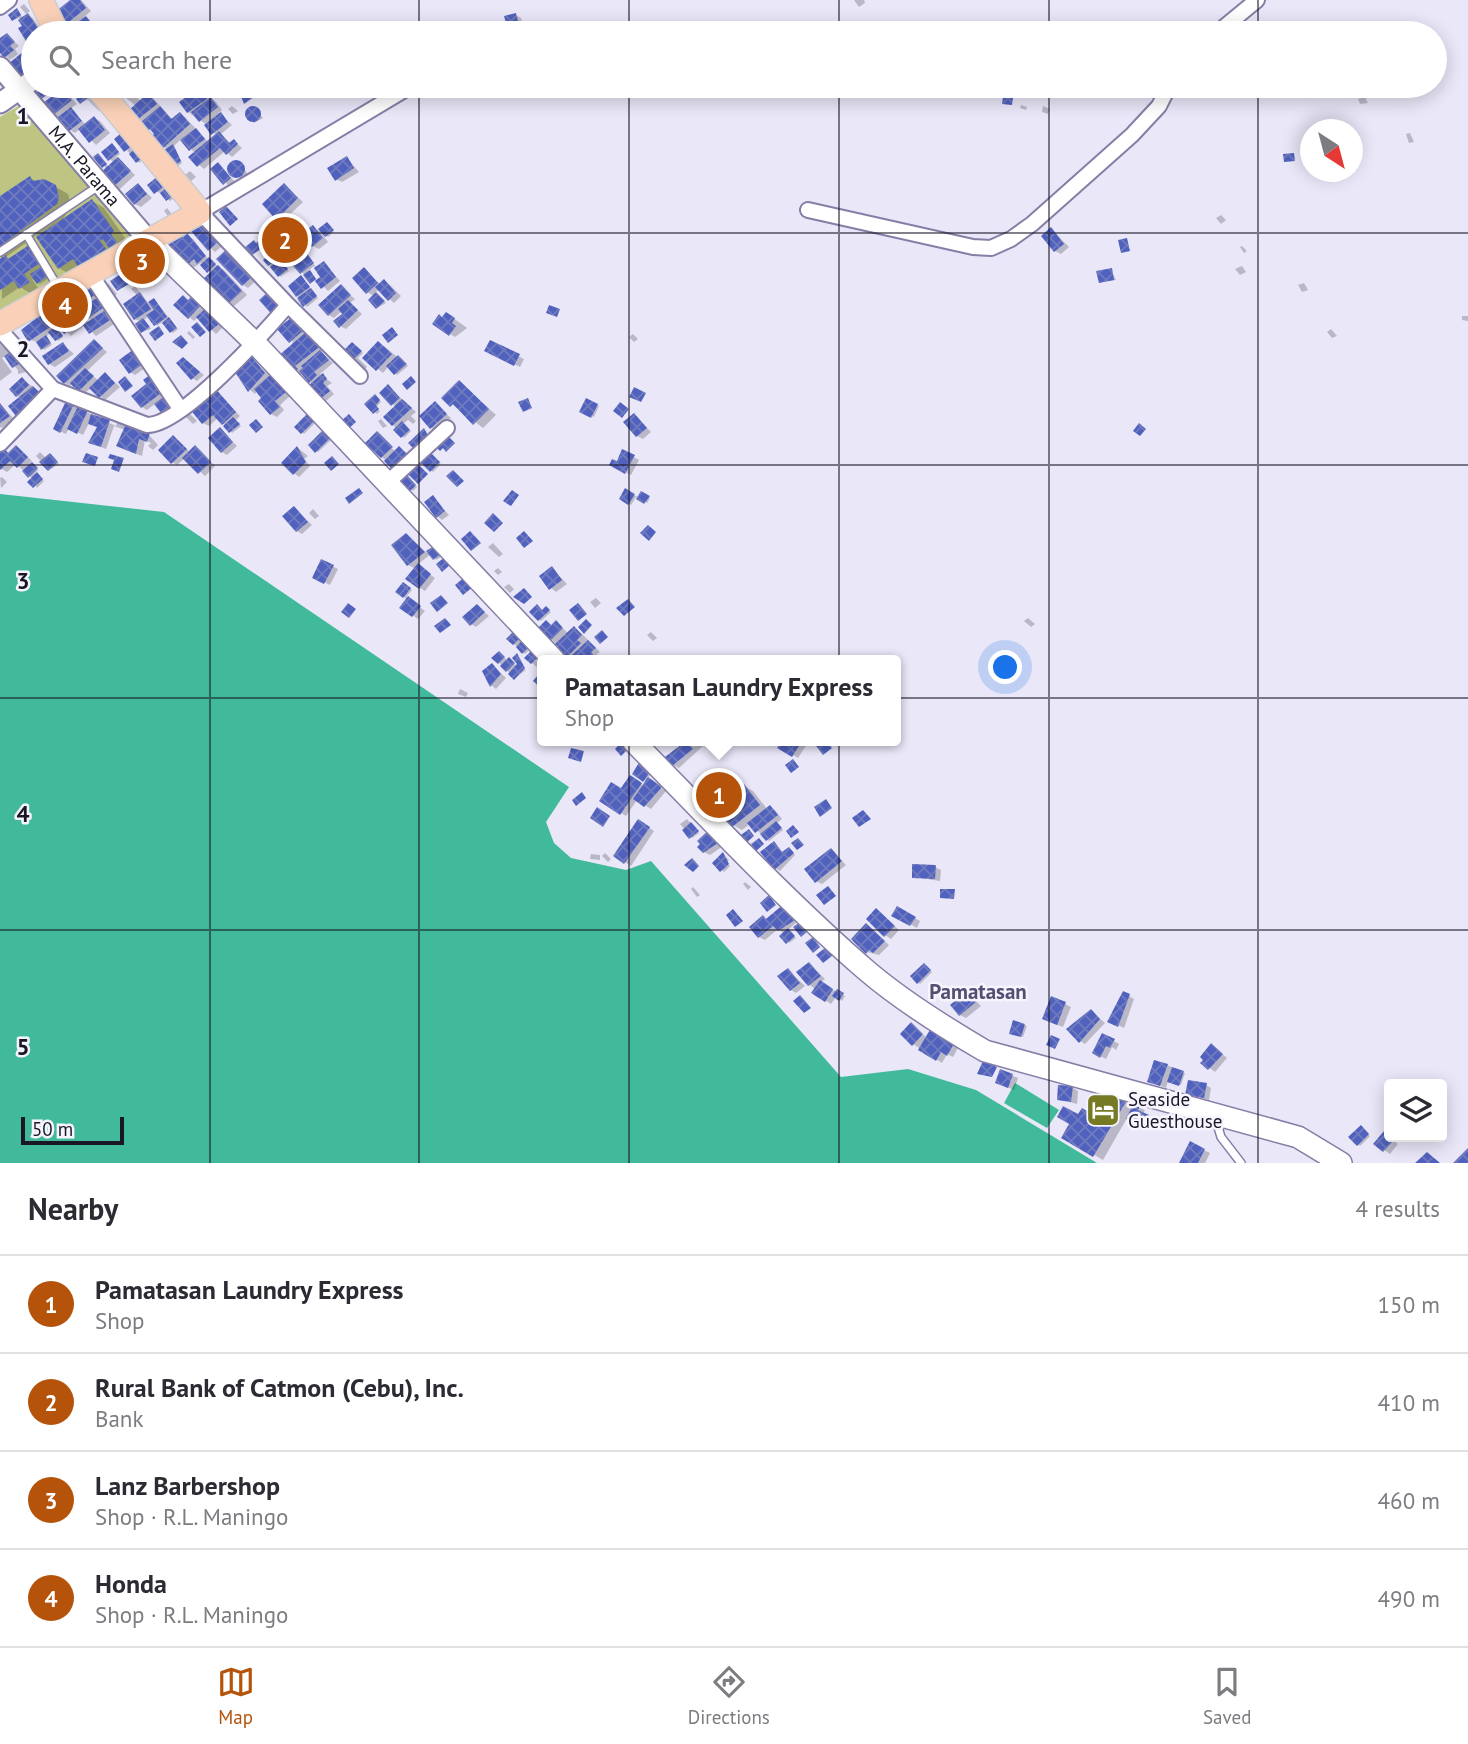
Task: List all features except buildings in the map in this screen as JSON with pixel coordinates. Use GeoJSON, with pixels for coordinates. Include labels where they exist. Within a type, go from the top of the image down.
{"type":"FeatureCollection","features":[{"type":"Feature","properties":{"kind":"main road"},"geometry":{"type":"LineString","coordinates":[[41,0],[51,21]]}},
{"type":"Feature","properties":{"kind":"main road"},"geometry":{"type":"LineString","coordinates":[[0,324],[200,212],[106,98]]}},
{"type":"Feature","properties":{"kind":"main road"},"geometry":{"type":"LineString","coordinates":[[149,241],[255,343],[549,655]]}},
{"type":"Feature","properties":{"kind":"main road"},"geometry":{"type":"LineString","coordinates":[[638,746],[792,902],[867,972],[946,1028],[985,1051],[1298,1137],[1341,1163]]}},
{"type":"Feature","properties":{"kind":"street"},"geometry":{"type":"LineString","coordinates":[[0,7],[9,0]]}},
{"type":"Feature","properties":{"kind":"street"},"geometry":{"type":"LineString","coordinates":[[1232,21],[1257,0]]}},
{"type":"Feature","properties":{"kind":"street","name":"M.A. Parama"},"geometry":{"type":"LineString","coordinates":[[0,67],[21,82]]}},
{"type":"Feature","properties":{"kind":"street"},"geometry":{"type":"LineString","coordinates":[[0,103],[21,88]]}},
{"type":"Feature","properties":{"kind":"street","name":"M.A. Parama"},"geometry":{"type":"LineString","coordinates":[[36,98],[100,185],[149,241]]}},
{"type":"Feature","properties":{"kind":"street"},"geometry":{"type":"LineString","coordinates":[[360,376],[200,212],[391,98]]}},
{"type":"Feature","properties":{"kind":"street"},"geometry":{"type":"LineString","coordinates":[[808,210],[973,247],[991,248],[1011,239],[1032,224],[1132,135],[1163,98]]}},
{"type":"Feature","properties":{"kind":"street"},"geometry":{"type":"LineString","coordinates":[[89,272],[181,410]]}},
{"type":"Feature","properties":{"kind":"street"},"geometry":{"type":"LineString","coordinates":[[0,330],[53,389],[146,425],[158,426],[181,410],[255,343],[288,305]]}},
{"type":"Feature","properties":{"kind":"street"},"geometry":{"type":"LineString","coordinates":[[0,444],[53,389]]}},
{"type":"Feature","properties":{"kind":"street"},"geometry":{"type":"LineString","coordinates":[[386,484],[447,428]]}},
{"type":"Feature","properties":{"kind":"lane"},"geometry":{"type":"LineString","coordinates":[[0,252],[100,185]]}},
{"type":"Feature","properties":{"kind":"lane"},"geometry":{"type":"LineString","coordinates":[[26,234],[60,289]]}},
{"type":"Feature","properties":{"kind":"lane"},"geometry":{"type":"LineString","coordinates":[[1214,1112],[1221,1137],[1241,1163]]}},
{"type":"Feature","properties":{"kind":"shaded area"},"geometry":{"type":"Polygon","coordinates":[[[20,105],[131,235],[0,314],[0,117],[20,105]]]}},
{"type":"Feature","properties":{"kind":"shaded area"},"geometry":{"type":"Polygon","coordinates":[[[0,494],[164,512],[569,787],[546,822],[554,843],[571,858],[626,870],[651,861],[841,1077],[908,1069],[976,1090],[1097,1163],[0,1163],[0,494]]]}},
{"type":"Feature","properties":{"kind":"shaded area"},"geometry":{"type":"Polygon","coordinates":[[[1015,1083],[1059,1110],[1047,1128],[1004,1103],[1015,1083]]]}},
{"type":"Feature","properties":{"kind":"place","name":"Rural Bank of Catmon (Cebu), Inc."},"geometry":{"type":"Point","coordinates":[285,240]}},
{"type":"Feature","properties":{"kind":"place","name":"Lanz Barbershop"},"geometry":{"type":"Point","coordinates":[142,261]}},
{"type":"Feature","properties":{"kind":"place","name":"Honda"},"geometry":{"type":"Point","coordinates":[65,305]}},
{"type":"Feature","properties":{"kind":"place","name":"Pamatasan Laundry Express"},"geometry":{"type":"Point","coordinates":[719,795]}},
{"type":"Feature","properties":{"kind":"place","name":"Seaside Guesthouse"},"geometry":{"type":"Point","coordinates":[1103,1110]}},
{"type":"Feature","properties":{"kind":"district","name":"Pamatasan"},"geometry":{"type":"Point","coordinates":[978,992]}}]}
